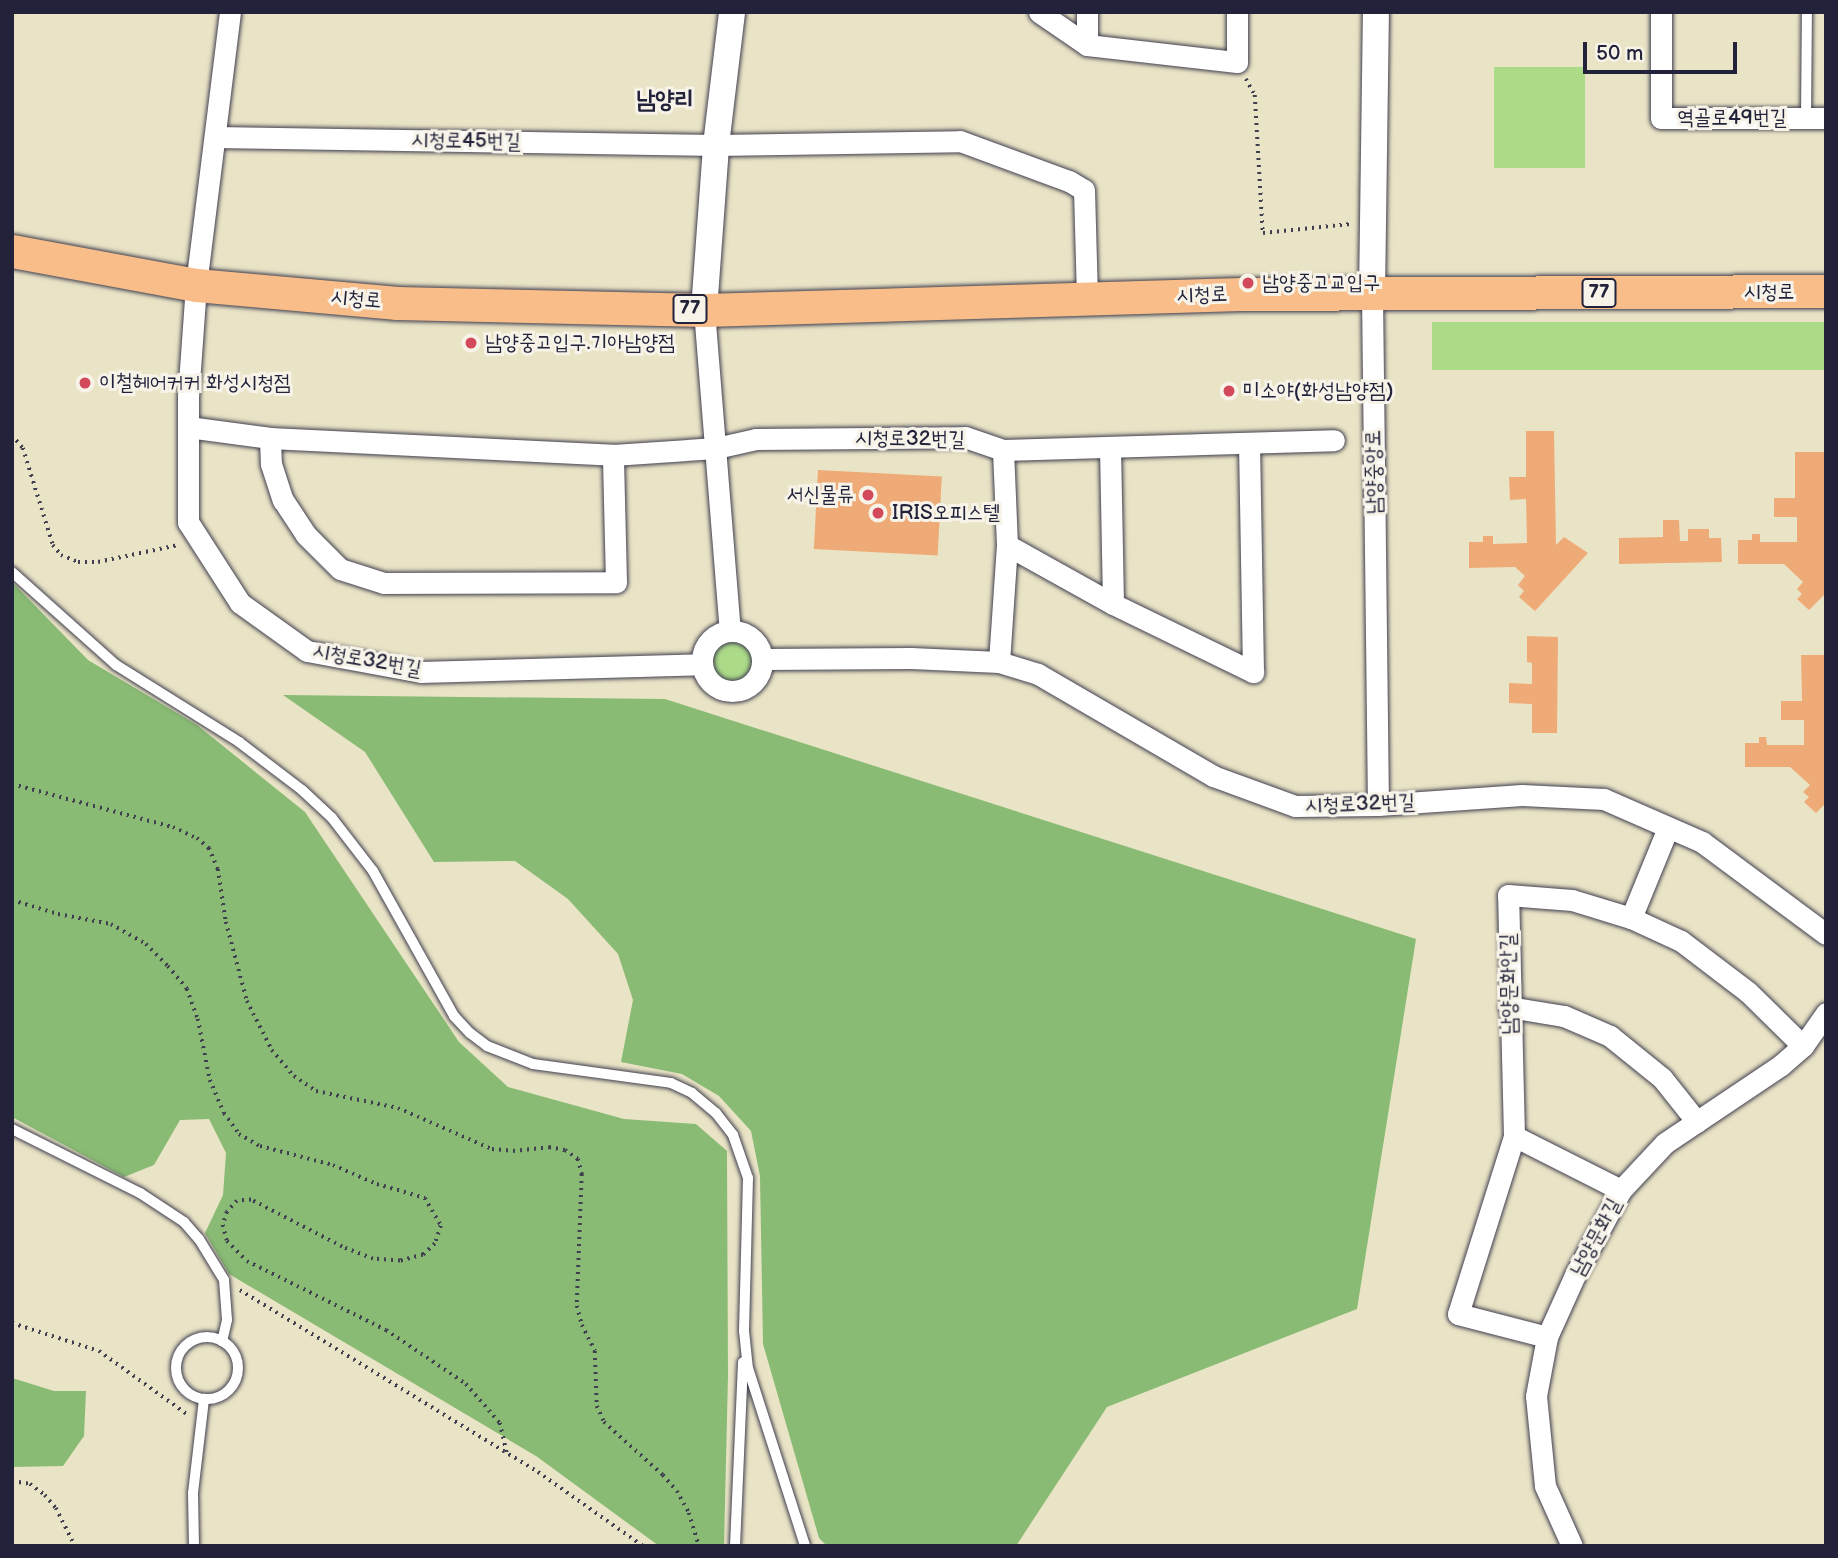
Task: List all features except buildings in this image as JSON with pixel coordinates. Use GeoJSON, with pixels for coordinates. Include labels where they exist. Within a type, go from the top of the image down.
{"type":"FeatureCollection","features":[{"type":"Feature","properties":{"kind":"main road","name":"시청로"},"geometry":{"type":"LineString","coordinates":[[12,251],[196,285],[397,303],[704,310],[1241,294],[1826,291]]}},
{"type":"Feature","properties":{"kind":"street","name":"시청로32번길"},"geometry":{"type":"LineString","coordinates":[[230,12],[196,285],[188,427],[188,522],[240,604],[307,651],[421,672],[701,664]]}},
{"type":"Feature","properties":{"kind":"street"},"geometry":{"type":"LineString","coordinates":[[730,630],[704,310],[716,145],[732,12]]}},
{"type":"Feature","properties":{"kind":"street"},"geometry":{"type":"LineString","coordinates":[[1039,12],[1087,45],[1237,62],[1237,12]]}},
{"type":"Feature","properties":{"kind":"street"},"geometry":{"type":"LineString","coordinates":[[1087,12],[1087,45]]}},
{"type":"Feature","properties":{"kind":"street","name":"남양중앙로"},"geometry":{"type":"LineString","coordinates":[[1376,12],[1372,294],[1378,805]]}},
{"type":"Feature","properties":{"kind":"street","name":"역골로49번길"},"geometry":{"type":"LineString","coordinates":[[1661,12],[1661,118],[1816,118]]}},
{"type":"Feature","properties":{"kind":"street","name":"시청로45번길"},"geometry":{"type":"LineString","coordinates":[[215,137],[716,145],[960,141],[1069,181],[1084,190],[1087,298]]}},
{"type":"Feature","properties":{"kind":"street","name":"시청로32번길"},"geometry":{"type":"LineString","coordinates":[[188,427],[270,438],[613,455],[716,448],[756,439],[965,437],[1003,450],[1334,440]]}},
{"type":"Feature","properties":{"kind":"street"},"geometry":{"type":"LineString","coordinates":[[270,438],[271,464],[283,500],[306,535],[340,569],[384,583],[616,582],[613,455]]}},
{"type":"Feature","properties":{"kind":"street"},"geometry":{"type":"LineString","coordinates":[[1007,545],[1113,604],[1253,672],[1249,443]]}},
{"type":"Feature","properties":{"kind":"street"},"geometry":{"type":"LineString","coordinates":[[1110,447],[1113,604]]}},
{"type":"Feature","properties":{"kind":"street"},"geometry":{"type":"LineString","coordinates":[[999,662],[1007,545],[1003,450]]}},
{"type":"Feature","properties":{"kind":"street"},"geometry":{"type":"LineString","coordinates":[[730,630],[749,635],[761,650],[763,659],[762,669],[750,686],[729,691],[711,682],[701,664],[706,645],[720,632],[730,630]]}},
{"type":"Feature","properties":{"kind":"street","name":"시청로32번길"},"geometry":{"type":"LineString","coordinates":[[763,659],[911,657],[999,662],[1038,674],[1213,776],[1295,806],[1378,805],[1522,795],[1604,799],[1702,842],[1826,934]]}},
{"type":"Feature","properties":{"kind":"street"},"geometry":{"type":"LineString","coordinates":[[1631,918],[1668,828]]}},
{"type":"Feature","properties":{"kind":"street","name":"남양문화안길"},"geometry":{"type":"LineString","coordinates":[[1547,1337],[1458,1314],[1514,1136],[1508,895],[1572,900],[1631,918],[1681,941],[1748,992],[1802,1046]]}},
{"type":"Feature","properties":{"kind":"street"},"geometry":{"type":"LineString","coordinates":[[1509,1007],[1564,1016],[1610,1036],[1662,1078],[1697,1122]]}},
{"type":"Feature","properties":{"kind":"street","name":"남양문화길"},"geometry":{"type":"LineString","coordinates":[[1572,1546],[1545,1486],[1536,1396],[1547,1337],[1575,1275],[1620,1190],[1665,1143],[1781,1065],[1802,1046],[1826,1013]]}},
{"type":"Feature","properties":{"kind":"street"},"geometry":{"type":"LineString","coordinates":[[1514,1136],[1620,1190]]}},
{"type":"Feature","properties":{"kind":"lane"},"geometry":{"type":"LineString","coordinates":[[1807,12],[1816,118]]}},
{"type":"Feature","properties":{"kind":"lane"},"geometry":{"type":"LineString","coordinates":[[12,572],[116,665],[239,742],[332,818],[373,871],[454,1016],[470,1033],[487,1046],[533,1064],[671,1083],[692,1093],[716,1113],[733,1135],[748,1178],[735,1546]]}},
{"type":"Feature","properties":{"kind":"lane"},"geometry":{"type":"LineString","coordinates":[[12,1129],[165,1208],[199,1239],[224,1280],[227,1320],[222,1341]]}},
{"type":"Feature","properties":{"kind":"lane"},"geometry":{"type":"LineString","coordinates":[[744,1331],[757,1402],[805,1546]]}},
{"type":"Feature","properties":{"kind":"lane"},"geometry":{"type":"LineString","coordinates":[[203,1337],[222,1341],[236,1357],[236,1378],[224,1394],[204,1399],[194,1397],[179,1383],[176,1374],[179,1354],[185,1346],[203,1337]]}},
{"type":"Feature","properties":{"kind":"lane"},"geometry":{"type":"LineString","coordinates":[[194,1546],[193,1493],[204,1399]]}},
{"type":"Feature","properties":{"kind":"path"},"geometry":{"type":"LineString","coordinates":[[1237,62],[1255,95],[1263,233],[1373,221]]}},
{"type":"Feature","properties":{"kind":"path"},"geometry":{"type":"LineString","coordinates":[[12,435],[23,448],[53,545],[61,555],[78,562],[98,562],[178,545]]}},
{"type":"Feature","properties":{"kind":"path"},"geometry":{"type":"LineString","coordinates":[[12,784],[173,828],[197,838],[209,848],[218,869],[226,922],[247,1001],[272,1050],[295,1076],[316,1091],[398,1108],[492,1149],[513,1151],[550,1147],[565,1150],[578,1159],[582,1174],[577,1306],[582,1325],[595,1351],[597,1406],[604,1422],[663,1475],[677,1492],[689,1513],[699,1546]]}},
{"type":"Feature","properties":{"kind":"path"},"geometry":{"type":"LineString","coordinates":[[12,900],[58,914],[111,924],[146,943],[187,989],[198,1018],[210,1080],[224,1113],[239,1134],[260,1146],[333,1165],[377,1184],[425,1198],[442,1226],[435,1244],[423,1255],[400,1261],[373,1259],[342,1247],[251,1200],[237,1201],[227,1212],[223,1226],[227,1241],[247,1262],[386,1330],[466,1384],[500,1423],[508,1453]]}},
{"type":"Feature","properties":{"kind":"path"},"geometry":{"type":"LineString","coordinates":[[224,1280],[508,1453],[643,1546]]}},
{"type":"Feature","properties":{"kind":"path"},"geometry":{"type":"LineString","coordinates":[[12,1323],[99,1351],[149,1385],[200,1425]]}},
{"type":"Feature","properties":{"kind":"path"},"geometry":{"type":"LineString","coordinates":[[12,1481],[30,1484],[45,1495],[63,1520],[75,1546]]}},
{"type":"Feature","properties":{"kind":"green space"},"geometry":{"type":"Polygon","coordinates":[[[1494,67],[1585,67],[1585,168],[1494,168],[1494,67]]]}},
{"type":"Feature","properties":{"kind":"green space"},"geometry":{"type":"Polygon","coordinates":[[[1432,322],[1826,322],[1826,370],[1432,370],[1432,322]]]}},
{"type":"Feature","properties":{"kind":"green space"},"geometry":{"type":"Polygon","coordinates":[[[12,582],[88,660],[197,725],[305,812],[459,1042],[508,1087],[624,1119],[696,1124],[727,1151],[728,1376],[724,1546],[659,1546],[536,1456],[229,1274],[205,1233],[223,1195],[226,1153],[209,1119],[180,1120],[154,1165],[124,1177],[12,1117],[12,582]]]}},
{"type":"Feature","properties":{"kind":"green space"},"geometry":{"type":"Polygon","coordinates":[[[732,641],[746,647],[752,661],[746,675],[732,681],[718,675],[712,661],[718,647],[732,641]]]}},
{"type":"Feature","properties":{"kind":"green space"},"geometry":{"type":"Polygon","coordinates":[[[283,695],[665,699],[1416,939],[1357,1309],[1107,1407],[1016,1546],[827,1546],[819,1538],[763,1344],[760,1176],[751,1131],[719,1096],[682,1074],[621,1062],[633,1000],[618,954],[568,899],[515,861],[434,862],[365,752],[283,695]]]}},
{"type":"Feature","properties":{"kind":"green space"},"geometry":{"type":"Polygon","coordinates":[[[12,1378],[54,1391],[86,1391],[84,1436],[63,1466],[12,1467],[12,1378]]]}},
{"type":"Feature","properties":{"kind":"place","name":"남양중고교입구"},"geometry":{"type":"Point","coordinates":[1248,283]}},
{"type":"Feature","properties":{"kind":"place","name":"남양중고입구.기아남양점"},"geometry":{"type":"Point","coordinates":[471,343]}},
{"type":"Feature","properties":{"kind":"place","name":"이철헤어커커 화성시청점"},"geometry":{"type":"Point","coordinates":[85,383]}},
{"type":"Feature","properties":{"kind":"place","name":"미소야(화성남양점)"},"geometry":{"type":"Point","coordinates":[1229,391]}},
{"type":"Feature","properties":{"kind":"place","name":"서신물류"},"geometry":{"type":"Point","coordinates":[868,495]}},
{"type":"Feature","properties":{"kind":"place","name":"IRIS오피스텔"},"geometry":{"type":"Point","coordinates":[878,513]}},
{"type":"Feature","properties":{"kind":"district","name":"남양리"},"geometry":{"type":"Point","coordinates":[665,100]}}]}
